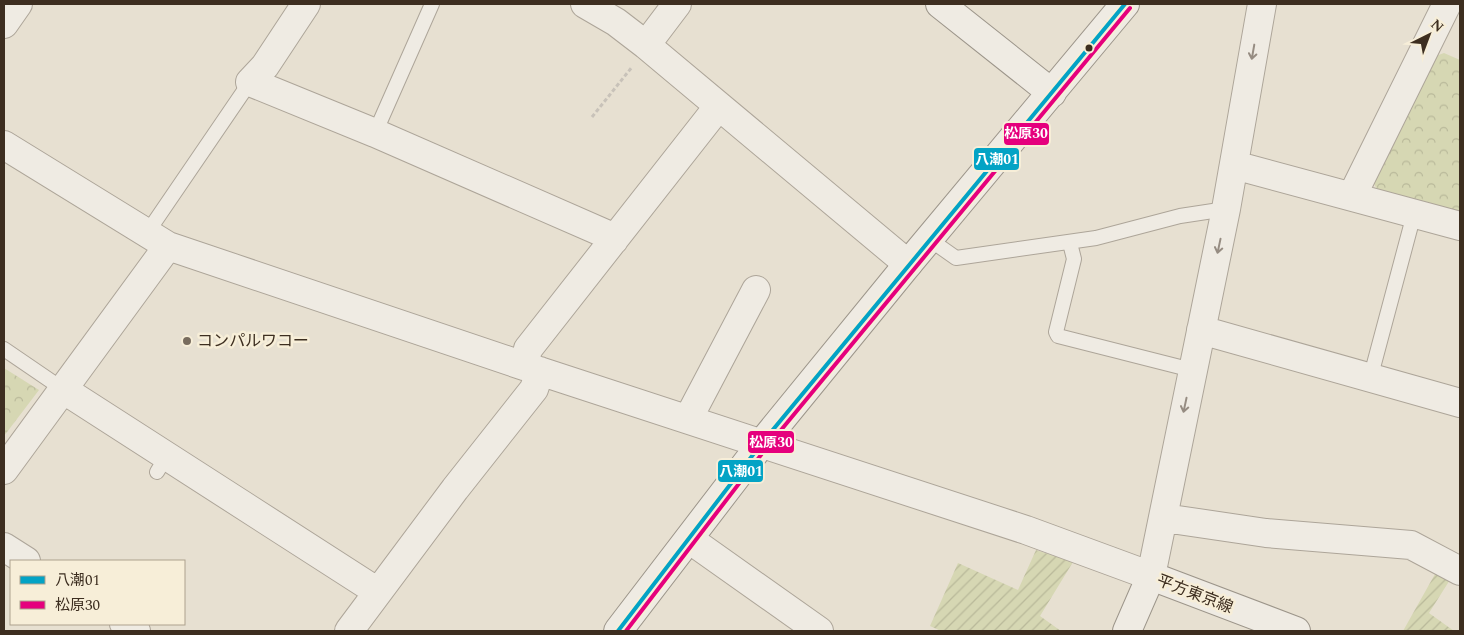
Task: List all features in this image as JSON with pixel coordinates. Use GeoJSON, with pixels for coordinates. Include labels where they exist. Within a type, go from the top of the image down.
{"type":"FeatureCollection","features":[{"type":"Feature","properties":{"kind":"street"},"geometry":{"type":"LineString","coordinates":[[4,24],[18,4]]}},
{"type":"Feature","properties":{"kind":"street"},"geometry":{"type":"LineString","coordinates":[[306,4],[265,66],[250,82],[375,133],[606,234],[614,240]]}},
{"type":"Feature","properties":{"kind":"street"},"geometry":{"type":"LineString","coordinates":[[585,4],[616,22],[646,45],[908,264]]}},
{"type":"Feature","properties":{"kind":"street"},"geometry":{"type":"LineString","coordinates":[[646,45],[677,4]]}},
{"type":"Feature","properties":{"kind":"street"},"geometry":{"type":"LineString","coordinates":[[940,4],[1052,93]]}},
{"type":"Feature","properties":{"kind":"street"},"geometry":{"type":"LineString","coordinates":[[618,631],[762,442],[1125,4]]}},
{"type":"Feature","properties":{"kind":"street"},"geometry":{"type":"LineString","coordinates":[[4,145],[157,240],[532,369],[762,442],[1026,530],[1151,576],[1226,209],[1262,4]]}},
{"type":"Feature","properties":{"kind":"street"},"geometry":{"type":"LineString","coordinates":[[1352,196],[1447,4]]}},
{"type":"Feature","properties":{"kind":"street"},"geometry":{"type":"LineString","coordinates":[[350,631],[455,489],[534,389],[528,349],[718,107]]}},
{"type":"Feature","properties":{"kind":"street"},"geometry":{"type":"LineString","coordinates":[[1234,164],[1460,226]]}},
{"type":"Feature","properties":{"kind":"street"},"geometry":{"type":"LineString","coordinates":[[4,470],[64,390],[157,240]]}},
{"type":"Feature","properties":{"kind":"street"},"geometry":{"type":"LineString","coordinates":[[688,418],[756,290]]}},
{"type":"Feature","properties":{"kind":"street"},"geometry":{"type":"LineString","coordinates":[[1201,330],[1460,403]]}},
{"type":"Feature","properties":{"kind":"street"},"geometry":{"type":"LineString","coordinates":[[64,390],[161,464],[378,592]]}},
{"type":"Feature","properties":{"kind":"street"},"geometry":{"type":"LineString","coordinates":[[1164,518],[1276,534],[1411,545],[1460,570]]}},
{"type":"Feature","properties":{"kind":"street"},"geometry":{"type":"LineString","coordinates":[[689,539],[819,631]]}},
{"type":"Feature","properties":{"kind":"street"},"geometry":{"type":"LineString","coordinates":[[4,547],[24,560]]}},
{"type":"Feature","properties":{"kind":"street","name":"平方東京線"},"geometry":{"type":"LineString","coordinates":[[1127,631],[1151,576],[1296,631]]}},
{"type":"Feature","properties":{"kind":"lane"},"geometry":{"type":"LineString","coordinates":[[375,133],[432,4]]}},
{"type":"Feature","properties":{"kind":"lane"},"geometry":{"type":"LineString","coordinates":[[157,240],[250,82]]}},
{"type":"Feature","properties":{"kind":"lane"},"geometry":{"type":"LineString","coordinates":[[929,239],[956,258],[1070,243],[1180,216],[1226,209]]}},
{"type":"Feature","properties":{"kind":"lane"},"geometry":{"type":"LineString","coordinates":[[1370,379],[1414,214]]}},
{"type":"Feature","properties":{"kind":"lane"},"geometry":{"type":"LineString","coordinates":[[1070,243],[1074,259],[1056,332],[1058,336],[1192,370]]}},
{"type":"Feature","properties":{"kind":"lane"},"geometry":{"type":"LineString","coordinates":[[4,349],[64,390]]}},
{"type":"Feature","properties":{"kind":"path"},"geometry":{"type":"LineString","coordinates":[[592,116],[641,56],[646,45]]}},
{"type":"Feature","properties":{"kind":"green space"},"geometry":{"type":"Polygon","coordinates":[[[1444,53],[1460,60],[1460,213],[1378,191],[1373,182],[1433,57],[1444,53]]]}},
{"type":"Feature","properties":{"kind":"green space"},"geometry":{"type":"Polygon","coordinates":[[[4,368],[39,390],[4,436],[4,368]]]}},
{"type":"Feature","properties":{"kind":"green space"},"geometry":{"type":"Polygon","coordinates":[[[1036,550],[1073,562],[1040,616],[1061,631],[941,631],[930,626],[958,563],[1018,590],[1036,550]]]}},
{"type":"Feature","properties":{"kind":"green space"},"geometry":{"type":"Polygon","coordinates":[[[1439,567],[1453,575],[1429,613],[1454,631],[1403,631],[1439,567]]]}},
{"type":"Feature","properties":{"kind":"transit line","name":"八潮01"},"geometry":{"type":"LineString","coordinates":[[618,631],[762,443],[1125,4]]}},
{"type":"Feature","properties":{"kind":"transit line","name":"松原30"},"geometry":{"type":"LineString","coordinates":[[626,631],[767,447],[1130,8]]}},
{"type":"Feature","properties":{"kind":"place","name":"コンパルワコー"},"geometry":{"type":"Point","coordinates":[187,341]}}]}
